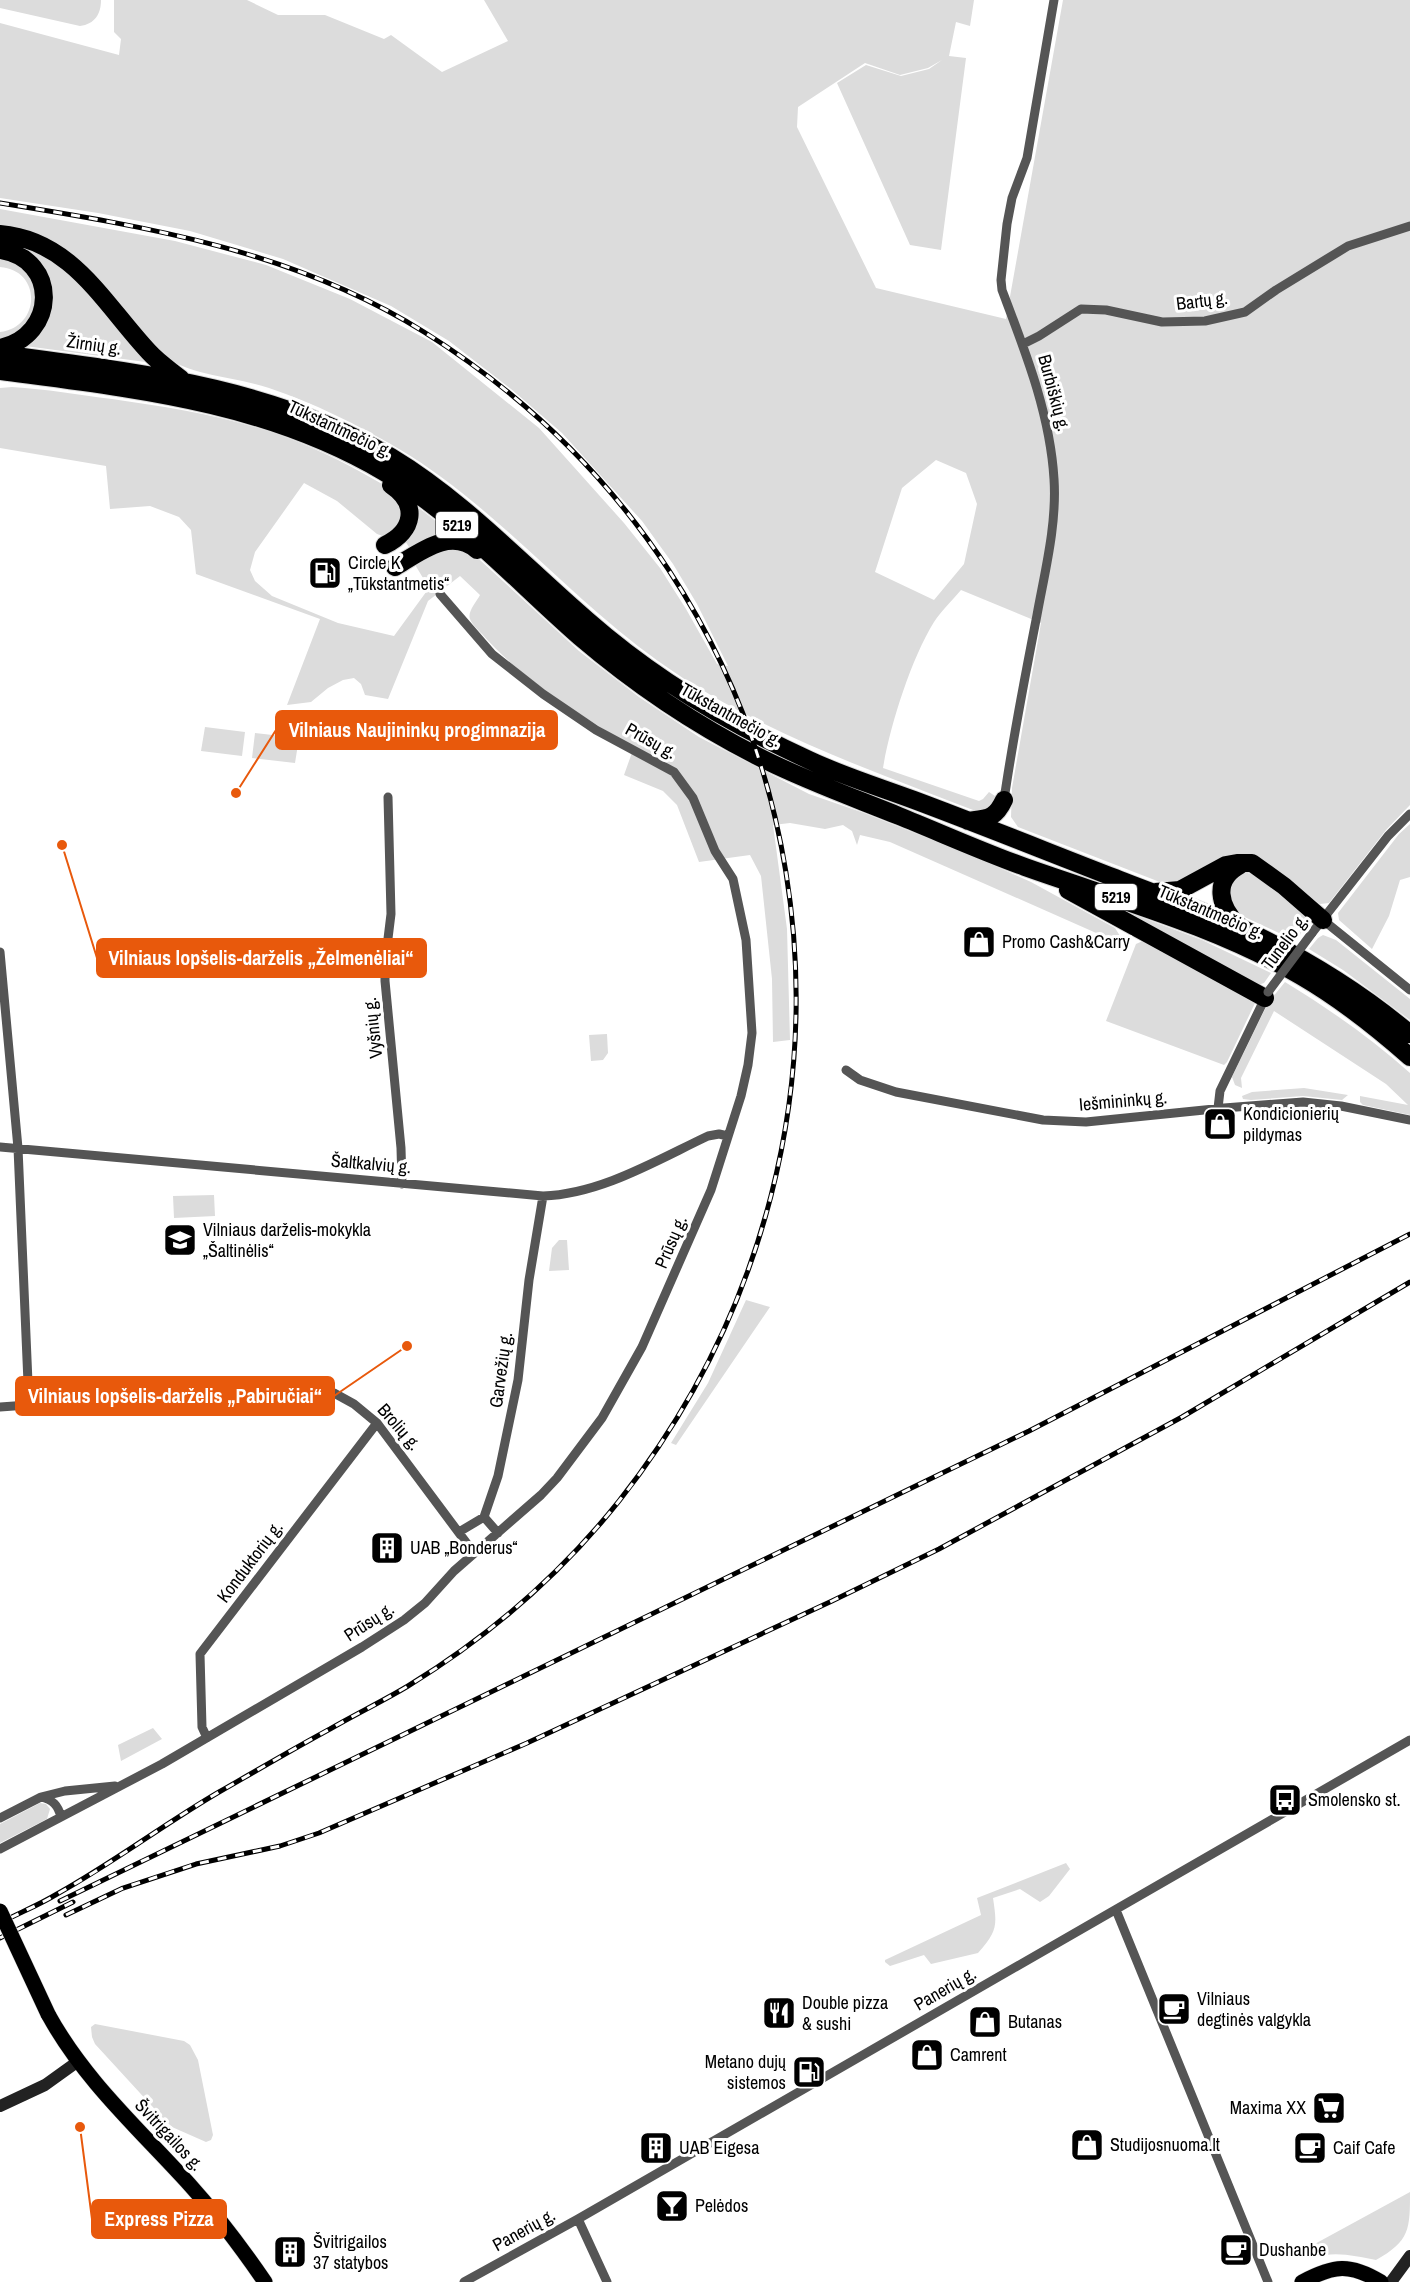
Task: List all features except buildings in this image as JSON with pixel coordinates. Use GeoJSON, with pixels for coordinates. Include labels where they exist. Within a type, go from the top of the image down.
{"type":"FeatureCollection","features":[{"type":"Feature","properties":{"kind":"highway"},"geometry":{"type":"LineString","coordinates":[[0,234],[32,240],[60,254],[75,267],[150,354],[182,380]]}},
{"type":"Feature","properties":{"kind":"highway"},"geometry":{"type":"LineString","coordinates":[[0,250],[13,252],[25,258],[33,266],[39,276],[45,302],[42,315],[29,333],[0,348]]}},
{"type":"Feature","properties":{"kind":"highway","name":"Žirnių g."},"geometry":{"type":"LineString","coordinates":[[0,354],[182,380]]}},
{"type":"Feature","properties":{"kind":"highway","name":"5219"},"geometry":{"type":"LineString","coordinates":[[0,371],[62,380]]}},
{"type":"Feature","properties":{"kind":"highway"},"geometry":{"type":"LineString","coordinates":[[0,384],[62,380]]}},
{"type":"Feature","properties":{"kind":"highway","name":"Tūkstantmečio g."},"geometry":{"type":"LineString","coordinates":[[62,380],[191,399],[242,412],[292,427],[349,454],[385,473],[465,531],[579,636],[627,676],[713,733],[801,777],[1024,866],[1143,906],[1235,943],[1301,976],[1353,1011],[1410,1057]]}},
{"type":"Feature","properties":{"kind":"highway","name":"Tūkstantmečio g."},"geometry":{"type":"LineString","coordinates":[[182,380],[243,394],[298,412],[346,433],[391,457],[475,519],[590,623],[638,661],[726,718],[811,761],[969,820],[1240,928],[1309,964],[1364,998],[1410,1034]]}},
{"type":"Feature","properties":{"kind":"highway"},"geometry":{"type":"LineString","coordinates":[[349,454],[400,491],[407,502],[409,511],[407,527],[399,537],[385,544]]}},
{"type":"Feature","properties":{"kind":"highway"},"geometry":{"type":"LineString","coordinates":[[395,567],[442,542],[454,540],[465,542],[489,561],[510,572]]}},
{"type":"Feature","properties":{"kind":"highway"},"geometry":{"type":"LineString","coordinates":[[969,820],[987,818],[998,812],[1004,800]]}},
{"type":"Feature","properties":{"kind":"highway"},"geometry":{"type":"LineString","coordinates":[[1004,800],[1010,828],[1019,841]]}},
{"type":"Feature","properties":{"kind":"highway"},"geometry":{"type":"LineString","coordinates":[[1145,890],[1161,892],[1180,890],[1226,865],[1245,863],[1257,866],[1318,927]]}},
{"type":"Feature","properties":{"kind":"highway"},"geometry":{"type":"LineString","coordinates":[[1240,928],[1229,917],[1224,907],[1222,890],[1227,874],[1245,863]]}},
{"type":"Feature","properties":{"kind":"highway"},"geometry":{"type":"LineString","coordinates":[[1024,866],[1267,995]]}},
{"type":"Feature","properties":{"kind":"main road","name":"Švitrigailos g."},"geometry":{"type":"LineString","coordinates":[[0,1911],[48,2014],[77,2062],[215,2214],[265,2282]]}},
{"type":"Feature","properties":{"kind":"main road"},"geometry":{"type":"LineString","coordinates":[[0,2106],[45,2085],[77,2062]]}},
{"type":"Feature","properties":{"kind":"main road"},"geometry":{"type":"LineString","coordinates":[[1391,2282],[1410,2256]]}},
{"type":"Feature","properties":{"kind":"main road"},"geometry":{"type":"LineString","coordinates":[[1302,2282],[1323,2271],[1350,2268],[1359,2270],[1381,2282]]}},
{"type":"Feature","properties":{"kind":"street","name":"Burbiškių g."},"geometry":{"type":"LineString","coordinates":[[1004,800],[1053,518],[1054,480],[1050,436],[1038,390],[1002,290],[1001,280],[1012,198],[1027,158],[1054,0]]}},
{"type":"Feature","properties":{"kind":"street","name":"Bartų g."},"geometry":{"type":"LineString","coordinates":[[1023,344],[1080,309],[1106,310],[1162,322],[1205,321],[1245,312],[1348,246],[1410,226]]}},
{"type":"Feature","properties":{"kind":"street","name":"Prūsų g."},"geometry":{"type":"LineString","coordinates":[[0,1849],[207,1738],[404,1620],[425,1604],[454,1571],[541,1495],[557,1478],[602,1418],[642,1347],[685,1254],[711,1190],[743,1088],[752,1033],[746,940],[733,879],[715,851],[693,798],[674,772],[596,730],[543,694],[492,654],[440,594]]}},
{"type":"Feature","properties":{"kind":"street","name":"Vyšnių g."},"geometry":{"type":"LineString","coordinates":[[388,797],[391,914],[385,981],[401,1148],[402,1184]]}},
{"type":"Feature","properties":{"kind":"street","name":"Tunelio g."},"geometry":{"type":"LineString","coordinates":[[1218,1108],[1220,1090],[1267,995],[1388,836],[1410,814]]}},
{"type":"Feature","properties":{"kind":"street"},"geometry":{"type":"LineString","coordinates":[[1318,927],[1410,990]]}},
{"type":"Feature","properties":{"kind":"street"},"geometry":{"type":"LineString","coordinates":[[0,952],[18,1148],[29,1406]]}},
{"type":"Feature","properties":{"kind":"street","name":"Iešmininkų g."},"geometry":{"type":"LineString","coordinates":[[846,1070],[860,1080],[896,1092],[1043,1120],[1086,1122],[1218,1108],[1303,1102],[1320,1103],[1410,1120]]}},
{"type":"Feature","properties":{"kind":"street","name":"Šaltkalvių g."},"geometry":{"type":"LineString","coordinates":[[0,1147],[543,1196],[603,1184],[708,1136],[719,1134],[728,1136]]}},
{"type":"Feature","properties":{"kind":"street","name":"Garvežių g."},"geometry":{"type":"LineString","coordinates":[[484,1517],[498,1476],[513,1407],[529,1280],[543,1196]]}},
{"type":"Feature","properties":{"kind":"street","name":"Brolių g."},"geometry":{"type":"LineString","coordinates":[[0,1407],[29,1406],[238,1382],[278,1381],[314,1386],[334,1393],[354,1404],[377,1423],[474,1553]]}},
{"type":"Feature","properties":{"kind":"street","name":"Konduktorių g."},"geometry":{"type":"LineString","coordinates":[[207,1738],[202,1727],[200,1654],[377,1423]]}},
{"type":"Feature","properties":{"kind":"street"},"geometry":{"type":"LineString","coordinates":[[459,1532],[484,1517],[498,1533]]}},
{"type":"Feature","properties":{"kind":"street","name":"Panerių g."},"geometry":{"type":"LineString","coordinates":[[464,2282],[579,2219],[1410,1740]]}},
{"type":"Feature","properties":{"kind":"street","name":"Prūsų g."},"geometry":{"type":"LineString","coordinates":[[0,1818],[41,1797],[64,1791],[121,1785]]}},
{"type":"Feature","properties":{"kind":"street"},"geometry":{"type":"LineString","coordinates":[[41,1797],[58,1806],[61,1817]]}},
{"type":"Feature","properties":{"kind":"street"},"geometry":{"type":"LineString","coordinates":[[1116,1910],[1268,2282]]}},
{"type":"Feature","properties":{"kind":"street"},"geometry":{"type":"LineString","coordinates":[[579,2219],[607,2282]]}},
{"type":"Feature","properties":{"kind":"shaded area"},"geometry":{"type":"Polygon","coordinates":[[[0,0],[101,0],[96,18],[80,26],[0,8],[0,0]]]}},
{"type":"Feature","properties":{"kind":"shaded area"},"geometry":{"type":"Polygon","coordinates":[[[114,0],[247,0],[278,15],[325,15],[384,39],[391,35],[442,72],[508,41],[484,0],[974,0],[970,26],[956,22],[949,56],[966,58],[941,250],[910,245],[837,83],[866,65],[901,76],[929,69],[942,60],[928,68],[900,75],[865,63],[798,107],[797,127],[876,288],[1006,319],[1063,0],[1410,0],[1410,805],[1386,830],[1329,903],[1320,904],[1262,860],[1177,884],[1165,884],[1018,827],[1011,817],[1012,788],[1041,623],[961,590],[934,622],[917,655],[896,713],[883,768],[979,801],[989,792],[998,798],[999,805],[981,813],[897,781],[774,729],[695,686],[625,636],[499,524],[434,472],[368,431],[303,400],[255,384],[199,372],[172,362],[160,354],[67,251],[45,237],[25,230],[0,227],[0,209],[175,241],[266,265],[350,299],[432,342],[539,428],[624,523],[660,568],[717,664],[728,666],[697,604],[673,564],[642,521],[562,433],[511,389],[449,341],[391,306],[283,259],[190,231],[98,213],[0,198],[0,23],[119,55],[121,39],[114,32],[114,0]],[[936,460],[902,488],[875,572],[934,600],[964,564],[977,504],[966,473],[936,460]]]}},
{"type":"Feature","properties":{"kind":"shaded area"},"geometry":{"type":"Polygon","coordinates":[[[0,240],[22,243],[65,267],[153,363],[25,346],[41,331],[52,297],[0,240]]]}},
{"type":"Feature","properties":{"kind":"shaded area"},"geometry":{"type":"Polygon","coordinates":[[[0,256],[26,269],[39,298],[22,331],[0,341],[0,332],[13,328],[23,320],[29,310],[31,299],[29,288],[23,278],[14,270],[0,267],[0,256]]]}},
{"type":"Feature","properties":{"kind":"shaded area"},"geometry":{"type":"Polygon","coordinates":[[[12,387],[112,399],[206,415],[252,426],[337,459],[399,494],[403,526],[383,536],[377,534],[337,501],[304,483],[255,552],[250,570],[255,581],[272,596],[338,623],[394,636],[429,588],[414,563],[435,551],[468,549],[579,651],[639,697],[699,737],[809,794],[975,857],[1031,882],[1115,928],[1122,939],[1112,940],[890,842],[860,835],[857,845],[852,831],[843,825],[825,829],[790,823],[773,825],[787,929],[790,1040],[773,1042],[772,979],[761,876],[750,855],[699,862],[677,805],[663,791],[624,775],[634,747],[554,696],[497,650],[471,621],[470,613],[480,595],[460,576],[428,601],[388,699],[365,695],[361,684],[354,678],[343,680],[328,688],[311,702],[287,705],[320,619],[196,574],[191,530],[179,517],[150,506],[110,509],[106,466],[0,448],[0,388],[12,387]]]}},
{"type":"Feature","properties":{"kind":"shaded area"},"geometry":{"type":"Polygon","coordinates":[[[415,505],[450,532],[411,550],[405,541],[415,505]]]}},
{"type":"Feature","properties":{"kind":"shaded area"},"geometry":{"type":"Polygon","coordinates":[[[205,727],[245,732],[242,756],[201,751],[205,727]]]}},
{"type":"Feature","properties":{"kind":"shaded area"},"geometry":{"type":"Polygon","coordinates":[[[255,733],[299,738],[295,763],[252,758],[255,733]]]}},
{"type":"Feature","properties":{"kind":"shaded area"},"geometry":{"type":"Polygon","coordinates":[[[1410,824],[1410,877],[1400,880],[1389,916],[1372,949],[1339,920],[1338,913],[1399,834],[1410,824]]]}},
{"type":"Feature","properties":{"kind":"shaded area"},"geometry":{"type":"Polygon","coordinates":[[[1244,872],[1255,875],[1304,914],[1307,924],[1296,941],[1236,913],[1225,890],[1228,882],[1244,872]]]}},
{"type":"Feature","properties":{"kind":"shaded area"},"geometry":{"type":"Polygon","coordinates":[[[1106,904],[1202,940],[1271,973],[1264,983],[1258,985],[1106,904]]]}},
{"type":"Feature","properties":{"kind":"shaded area"},"geometry":{"type":"Polygon","coordinates":[[[1323,935],[1336,940],[1410,999],[1410,1020],[1343,970],[1309,949],[1323,935]]]}},
{"type":"Feature","properties":{"kind":"shaded area"},"geometry":{"type":"Polygon","coordinates":[[[1145,940],[1248,995],[1255,1003],[1224,1065],[1106,1021],[1136,944],[1145,940]]]}},
{"type":"Feature","properties":{"kind":"shaded area"},"geometry":{"type":"Polygon","coordinates":[[[1285,982],[1349,1024],[1410,1073],[1410,1115],[1363,1105],[1360,1102],[1360,1096],[1408,1105],[1386,1084],[1274,1011],[1241,1078],[1242,1088],[1235,1085],[1232,1077],[1268,1003],[1285,982]]]}},
{"type":"Feature","properties":{"kind":"shaded area"},"geometry":{"type":"Polygon","coordinates":[[[607,1034],[608,1053],[603,1060],[591,1061],[589,1035],[607,1034]]]}},
{"type":"Feature","properties":{"kind":"shaded area"},"geometry":{"type":"Polygon","coordinates":[[[1304,1088],[1348,1095],[1342,1100],[1303,1096],[1251,1100],[1243,1099],[1242,1096],[1252,1092],[1304,1088]]]}},
{"type":"Feature","properties":{"kind":"shaded area"},"geometry":{"type":"Polygon","coordinates":[[[214,1195],[215,1216],[174,1218],[173,1196],[214,1195]]]}},
{"type":"Feature","properties":{"kind":"shaded area"},"geometry":{"type":"Polygon","coordinates":[[[559,1240],[567,1240],[569,1270],[549,1271],[552,1248],[559,1240]]]}},
{"type":"Feature","properties":{"kind":"shaded area"},"geometry":{"type":"Polygon","coordinates":[[[746,1300],[770,1307],[676,1445],[671,1443],[708,1383],[746,1300]]]}},
{"type":"Feature","properties":{"kind":"shaded area"},"geometry":{"type":"Polygon","coordinates":[[[153,1728],[162,1739],[121,1761],[118,1745],[153,1728]]]}},
{"type":"Feature","properties":{"kind":"shaded area"},"geometry":{"type":"Polygon","coordinates":[[[40,1803],[46,1804],[50,1809],[47,1819],[0,1843],[0,1824],[40,1803]]]}},
{"type":"Feature","properties":{"kind":"shaded area"},"geometry":{"type":"Polygon","coordinates":[[[1066,1863],[1070,1869],[1049,1896],[1040,1902],[1020,1889],[993,1898],[995,1921],[993,1933],[978,1953],[931,1964],[924,1955],[890,1966],[885,1962],[981,1915],[977,1898],[1066,1863]]]}},
{"type":"Feature","properties":{"kind":"shaded area"},"geometry":{"type":"Polygon","coordinates":[[[95,2024],[184,2041],[190,2045],[198,2060],[213,2135],[211,2140],[206,2142],[172,2127],[162,2117],[95,2044],[91,2027],[95,2024]]]}},
{"type":"Feature","properties":{"kind":"shaded area"},"geometry":{"type":"Polygon","coordinates":[[[1410,2192],[1406,2233],[1396,2247],[1376,2260],[1338,2254],[1315,2257],[1311,2246],[1410,2192]]]}},
{"type":"Feature","properties":{"kind":"railway"},"geometry":{"type":"LineString","coordinates":[[0,203],[165,233],[219,246],[324,281],[375,304],[424,332],[562,440],[669,570],[743,716],[786,872],[795,1034],[771,1196],[712,1354],[619,1501],[597,1528],[522,1603],[438,1667],[399,1692],[219,1792],[78,1882],[0,1923]]}},
{"type":"Feature","properties":{"kind":"railway"},"geometry":{"type":"LineString","coordinates":[[60,1901],[1029,1431],[1410,1234]]}},
{"type":"Feature","properties":{"kind":"railway"},"geometry":{"type":"LineString","coordinates":[[66,1915],[123,1888],[196,1864],[280,1846],[319,1833],[527,1743],[832,1601],[939,1549],[1182,1417],[1410,1282]]}},
{"type":"Feature","properties":{"kind":"railway"},"geometry":{"type":"LineString","coordinates":[[0,1938],[73,1902]]}},
{"type":"Feature","properties":{"kind":"place","name":"Circle K „Tūkstantmetis“"},"geometry":{"type":"Point","coordinates":[325,573]}},
{"type":"Feature","properties":{"kind":"place","name":"Vilniaus Naujininkų progimnazija"},"geometry":{"type":"Point","coordinates":[236,793]}},
{"type":"Feature","properties":{"kind":"place","name":"Vilniaus lopšelis-darželis „Želmenėliai“"},"geometry":{"type":"Point","coordinates":[62,845]}},
{"type":"Feature","properties":{"kind":"place","name":"Promo Cash&Carry"},"geometry":{"type":"Point","coordinates":[979,942]}},
{"type":"Feature","properties":{"kind":"place","name":"Kondicionierių pildymas"},"geometry":{"type":"Point","coordinates":[1220,1124]}},
{"type":"Feature","properties":{"kind":"place","name":"Vilniaus darželis-mokykla „Šaltinėlis“"},"geometry":{"type":"Point","coordinates":[180,1240]}},
{"type":"Feature","properties":{"kind":"place","name":"Vilniaus lopšelis-darželis „Pabiručiai“"},"geometry":{"type":"Point","coordinates":[407,1346]}},
{"type":"Feature","properties":{"kind":"place","name":"UAB „Bonderus“"},"geometry":{"type":"Point","coordinates":[387,1548]}},
{"type":"Feature","properties":{"kind":"place","name":"Smolensko st."},"geometry":{"type":"Point","coordinates":[1285,1800]}},
{"type":"Feature","properties":{"kind":"place","name":"Vilniaus degtinės valgykla"},"geometry":{"type":"Point","coordinates":[1174,2009]}},
{"type":"Feature","properties":{"kind":"place","name":"Double pizza & sushi"},"geometry":{"type":"Point","coordinates":[779,2013]}},
{"type":"Feature","properties":{"kind":"place","name":"Butanas"},"geometry":{"type":"Point","coordinates":[985,2022]}},
{"type":"Feature","properties":{"kind":"place","name":"Camrent"},"geometry":{"type":"Point","coordinates":[927,2055]}},
{"type":"Feature","properties":{"kind":"place","name":"Metano dujų sistemos"},"geometry":{"type":"Point","coordinates":[809,2072]}},
{"type":"Feature","properties":{"kind":"place","name":"Maxima XX"},"geometry":{"type":"Point","coordinates":[1329,2108]}},
{"type":"Feature","properties":{"kind":"place","name":"Express Pizza"},"geometry":{"type":"Point","coordinates":[80,2127]}},
{"type":"Feature","properties":{"kind":"place","name":"Studijosnuoma.lt"},"geometry":{"type":"Point","coordinates":[1087,2145]}},
{"type":"Feature","properties":{"kind":"place","name":"UAB Eigesa"},"geometry":{"type":"Point","coordinates":[656,2148]}},
{"type":"Feature","properties":{"kind":"place","name":"Caif Cafe"},"geometry":{"type":"Point","coordinates":[1310,2148]}},
{"type":"Feature","properties":{"kind":"place","name":"Pelėdos"},"geometry":{"type":"Point","coordinates":[672,2206]}},
{"type":"Feature","properties":{"kind":"place","name":"Dushanbe"},"geometry":{"type":"Point","coordinates":[1236,2250]}},
{"type":"Feature","properties":{"kind":"place","name":"Švitrigailos 37 statybos"},"geometry":{"type":"Point","coordinates":[290,2252]}}]}
